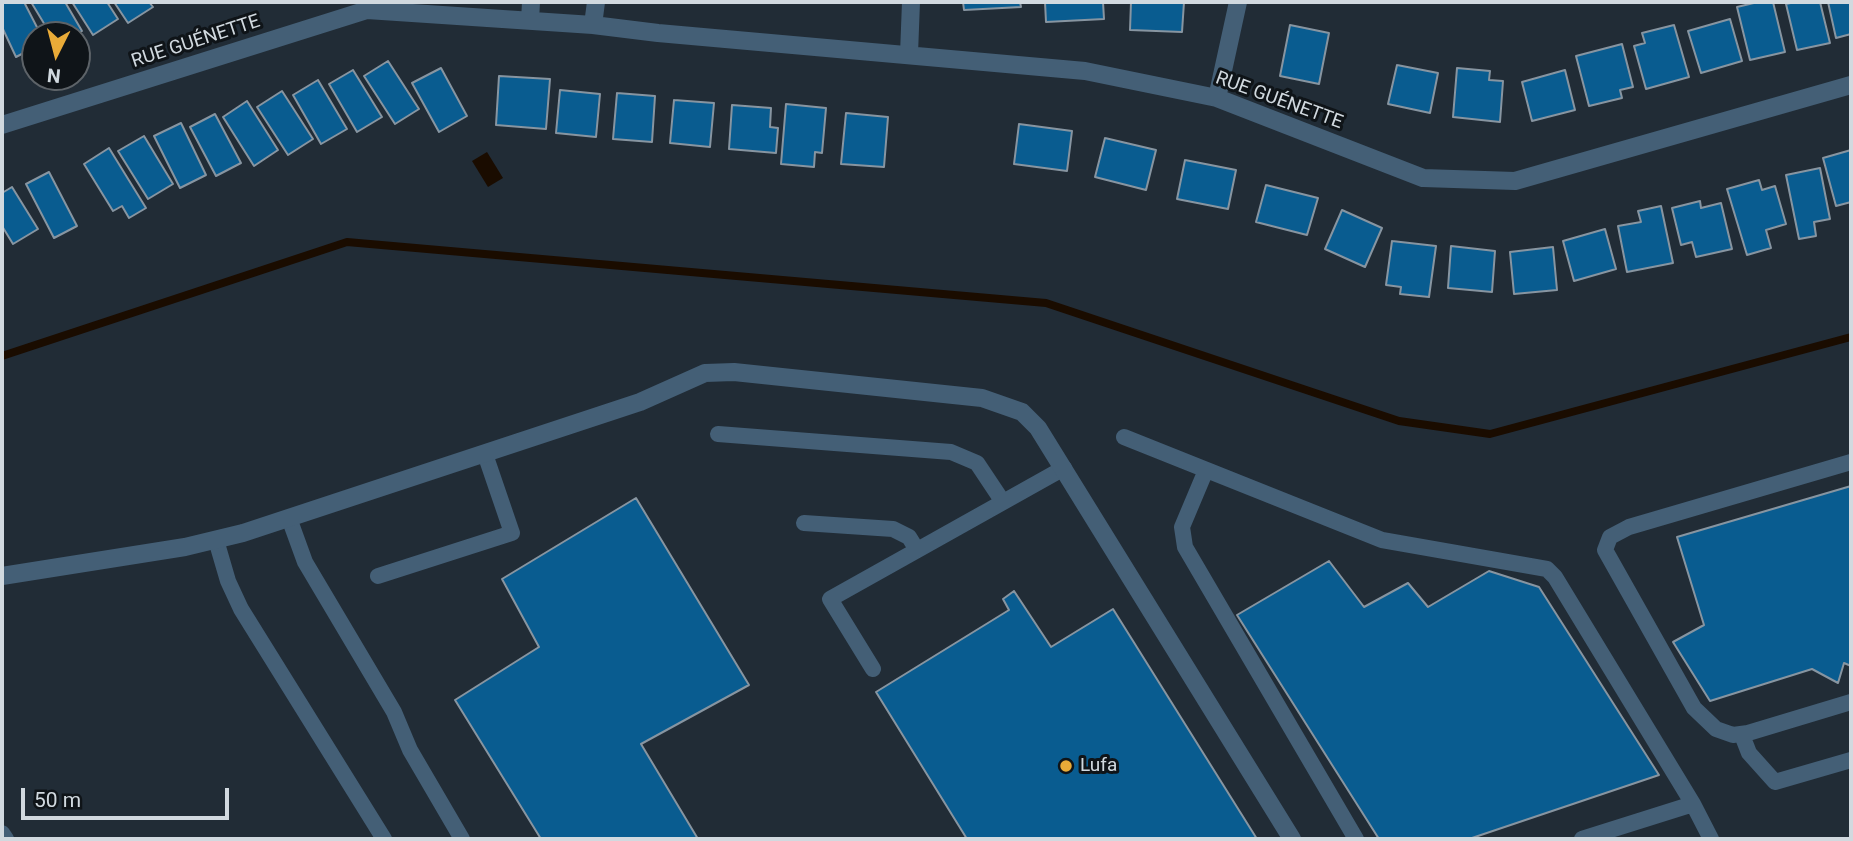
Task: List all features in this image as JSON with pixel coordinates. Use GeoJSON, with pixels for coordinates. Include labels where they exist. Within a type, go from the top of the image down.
{"type":"FeatureCollection","features":[{"type":"Feature","properties":{"kind":"street"},"geometry":{"type":"LineString","coordinates":[[530,21],[531,2]]}},
{"type":"Feature","properties":{"kind":"street"},"geometry":{"type":"LineString","coordinates":[[593,25],[596,2]]}},
{"type":"Feature","properties":{"kind":"street"},"geometry":{"type":"LineString","coordinates":[[909,54],[911,2]]}},
{"type":"Feature","properties":{"kind":"street"},"geometry":{"type":"LineString","coordinates":[[1217,98],[1238,2]]}},
{"type":"Feature","properties":{"kind":"street","name":"RUE GUÉNETTE"},"geometry":{"type":"LineString","coordinates":[[2,125],[366,10],[593,25],[1085,71],[1217,98],[1423,178],[1515,181],[1851,85]]}},
{"type":"Feature","properties":{"kind":"street"},"geometry":{"type":"LineString","coordinates":[[2,576],[216,540],[640,402],[705,373],[734,372],[938,391],[999,402],[1022,412],[1031,420],[1064,468],[1292,839]]}},
{"type":"Feature","properties":{"kind":"lane"},"geometry":{"type":"LineString","coordinates":[[718,434],[951,452],[977,463],[1003,502]]}},
{"type":"Feature","properties":{"kind":"lane"},"geometry":{"type":"LineString","coordinates":[[1124,437],[1382,540],[1547,569],[1555,577],[1693,804],[1711,839]]}},
{"type":"Feature","properties":{"kind":"lane"},"geometry":{"type":"LineString","coordinates":[[378,576],[512,533],[485,453]]}},
{"type":"Feature","properties":{"kind":"lane"},"geometry":{"type":"LineString","coordinates":[[1851,462],[1629,527],[1617,532],[1606,542],[1605,550],[1611,565],[1701,717],[1724,733],[1742,734],[1851,702]]}},
{"type":"Feature","properties":{"kind":"lane"},"geometry":{"type":"LineString","coordinates":[[873,669],[830,599],[1064,468]]}},
{"type":"Feature","properties":{"kind":"lane"},"geometry":{"type":"LineString","coordinates":[[1206,470],[1182,527],[1185,547],[1356,839]]}},
{"type":"Feature","properties":{"kind":"lane"},"geometry":{"type":"LineString","coordinates":[[289,518],[305,562],[394,712],[410,750],[462,839]]}},
{"type":"Feature","properties":{"kind":"lane"},"geometry":{"type":"LineString","coordinates":[[804,523],[893,529],[909,537],[918,550]]}},
{"type":"Feature","properties":{"kind":"lane"},"geometry":{"type":"LineString","coordinates":[[216,540],[228,581],[241,609],[384,839]]}},
{"type":"Feature","properties":{"kind":"lane"},"geometry":{"type":"LineString","coordinates":[[1742,734],[1749,753],[1775,782],[1851,760]]}},
{"type":"Feature","properties":{"kind":"lane"},"geometry":{"type":"LineString","coordinates":[[1582,839],[1693,804]]}},
{"type":"Feature","properties":{"kind":"lane"},"geometry":{"type":"LineString","coordinates":[[2,833],[6,839]]}},
{"type":"Feature","properties":{"kind":"shaded area"},"geometry":{"type":"Polygon","coordinates":[[[487,152],[503,178],[488,187],[472,161],[487,152]]]}},
{"type":"Feature","properties":{"kind":"building"},"geometry":{"type":"Polygon","coordinates":[[[2,2],[24,2],[34,21],[21,21],[21,54],[16,57],[2,27],[2,2]]]}},
{"type":"Feature","properties":{"kind":"building"},"geometry":{"type":"Polygon","coordinates":[[[31,2],[65,2],[76,21],[43,21],[31,2]]]}},
{"type":"Feature","properties":{"kind":"building"},"geometry":{"type":"Polygon","coordinates":[[[72,2],[107,2],[118,19],[93,35],[91,21],[84,21],[72,2]]]}},
{"type":"Feature","properties":{"kind":"building"},"geometry":{"type":"Polygon","coordinates":[[[114,2],[149,2],[153,7],[128,23],[114,2]]]}},
{"type":"Feature","properties":{"kind":"building"},"geometry":{"type":"Polygon","coordinates":[[[963,2],[1020,2],[1021,7],[964,10],[963,2]]]}},
{"type":"Feature","properties":{"kind":"building"},"geometry":{"type":"Polygon","coordinates":[[[1045,2],[1103,2],[1104,19],[1046,22],[1045,2]]]}},
{"type":"Feature","properties":{"kind":"building"},"geometry":{"type":"Polygon","coordinates":[[[1131,2],[1184,2],[1182,32],[1130,30],[1131,2]]]}},
{"type":"Feature","properties":{"kind":"building"},"geometry":{"type":"Polygon","coordinates":[[[1773,2],[1785,52],[1750,60],[1737,7],[1773,2]]]}},
{"type":"Feature","properties":{"kind":"building"},"geometry":{"type":"Polygon","coordinates":[[[1820,2],[1830,43],[1797,50],[1786,4],[1820,2]]]}},
{"type":"Feature","properties":{"kind":"building"},"geometry":{"type":"Polygon","coordinates":[[[1828,2],[1851,2],[1851,34],[1836,38],[1828,2]]]}},
{"type":"Feature","properties":{"kind":"building"},"geometry":{"type":"Polygon","coordinates":[[[1730,19],[1742,61],[1701,73],[1688,31],[1730,19]]]}},
{"type":"Feature","properties":{"kind":"building"},"geometry":{"type":"Polygon","coordinates":[[[1290,25],[1329,33],[1319,84],[1280,76],[1290,25]]]}},
{"type":"Feature","properties":{"kind":"building"},"geometry":{"type":"Polygon","coordinates":[[[1674,25],[1689,77],[1646,89],[1634,46],[1645,43],[1642,33],[1674,25]]]}},
{"type":"Feature","properties":{"kind":"building"},"geometry":{"type":"Polygon","coordinates":[[[1622,44],[1633,87],[1620,90],[1622,98],[1589,106],[1576,56],[1622,44]]]}},
{"type":"Feature","properties":{"kind":"building"},"geometry":{"type":"Polygon","coordinates":[[[388,61],[419,109],[395,124],[364,76],[388,61]]]}},
{"type":"Feature","properties":{"kind":"building"},"geometry":{"type":"Polygon","coordinates":[[[1397,65],[1438,73],[1430,113],[1388,104],[1397,65]]]}},
{"type":"Feature","properties":{"kind":"building"},"geometry":{"type":"Polygon","coordinates":[[[441,68],[467,116],[439,132],[412,83],[441,68]]]}},
{"type":"Feature","properties":{"kind":"building"},"geometry":{"type":"Polygon","coordinates":[[[1457,68],[1490,71],[1489,80],[1503,81],[1500,122],[1453,117],[1457,68]]]}},
{"type":"Feature","properties":{"kind":"building"},"geometry":{"type":"Polygon","coordinates":[[[353,70],[382,117],[357,132],[329,84],[353,70]]]}},
{"type":"Feature","properties":{"kind":"building"},"geometry":{"type":"Polygon","coordinates":[[[1565,70],[1575,110],[1532,121],[1522,82],[1565,70]]]}},
{"type":"Feature","properties":{"kind":"building"},"geometry":{"type":"Polygon","coordinates":[[[499,76],[550,79],[546,129],[496,125],[499,76]]]}},
{"type":"Feature","properties":{"kind":"building"},"geometry":{"type":"Polygon","coordinates":[[[318,80],[347,129],[321,144],[293,95],[318,80]]]}},
{"type":"Feature","properties":{"kind":"building"},"geometry":{"type":"Polygon","coordinates":[[[560,90],[600,94],[596,137],[556,133],[560,90]]]}},
{"type":"Feature","properties":{"kind":"building"},"geometry":{"type":"Polygon","coordinates":[[[282,91],[313,139],[288,155],[257,107],[282,91]]]}},
{"type":"Feature","properties":{"kind":"building"},"geometry":{"type":"Polygon","coordinates":[[[617,93],[655,96],[652,142],[613,139],[617,93]]]}},
{"type":"Feature","properties":{"kind":"building"},"geometry":{"type":"Polygon","coordinates":[[[674,100],[714,103],[710,147],[670,143],[674,100]]]}},
{"type":"Feature","properties":{"kind":"building"},"geometry":{"type":"Polygon","coordinates":[[[247,101],[278,150],[254,166],[223,117],[247,101]]]}},
{"type":"Feature","properties":{"kind":"building"},"geometry":{"type":"Polygon","coordinates":[[[786,104],[826,108],[822,153],[815,152],[814,167],[781,164],[786,104]]]}},
{"type":"Feature","properties":{"kind":"building"},"geometry":{"type":"Polygon","coordinates":[[[732,105],[771,108],[770,127],[778,128],[776,153],[729,149],[732,105]]]}},
{"type":"Feature","properties":{"kind":"building"},"geometry":{"type":"Polygon","coordinates":[[[846,113],[888,117],[884,167],[841,164],[846,113]]]}},
{"type":"Feature","properties":{"kind":"building"},"geometry":{"type":"Polygon","coordinates":[[[215,114],[241,163],[216,176],[190,127],[215,114]]]}},
{"type":"Feature","properties":{"kind":"building"},"geometry":{"type":"Polygon","coordinates":[[[181,123],[206,175],[180,188],[154,136],[181,123]]]}},
{"type":"Feature","properties":{"kind":"building"},"geometry":{"type":"Polygon","coordinates":[[[1019,124],[1072,131],[1067,171],[1014,164],[1019,124]]]}},
{"type":"Feature","properties":{"kind":"building"},"geometry":{"type":"Polygon","coordinates":[[[144,136],[173,184],[148,199],[118,151],[144,136]]]}},
{"type":"Feature","properties":{"kind":"building"},"geometry":{"type":"Polygon","coordinates":[[[1105,138],[1156,150],[1146,190],[1095,177],[1105,138]]]}},
{"type":"Feature","properties":{"kind":"building"},"geometry":{"type":"Polygon","coordinates":[[[109,148],[146,208],[129,218],[122,206],[113,211],[84,164],[109,148]]]}},
{"type":"Feature","properties":{"kind":"building"},"geometry":{"type":"Polygon","coordinates":[[[1851,150],[1851,202],[1836,206],[1823,158],[1851,150]]]}},
{"type":"Feature","properties":{"kind":"building"},"geometry":{"type":"Polygon","coordinates":[[[1185,160],[1236,170],[1228,209],[1177,199],[1185,160]]]}},
{"type":"Feature","properties":{"kind":"building"},"geometry":{"type":"Polygon","coordinates":[[[1820,168],[1830,219],[1814,222],[1816,236],[1799,239],[1786,175],[1820,168]]]}},
{"type":"Feature","properties":{"kind":"building"},"geometry":{"type":"Polygon","coordinates":[[[49,172],[77,226],[54,238],[26,184],[49,172]]]}},
{"type":"Feature","properties":{"kind":"building"},"geometry":{"type":"Polygon","coordinates":[[[1759,180],[1762,190],[1775,186],[1786,224],[1766,230],[1771,248],[1747,255],[1727,189],[1759,180]]]}},
{"type":"Feature","properties":{"kind":"building"},"geometry":{"type":"Polygon","coordinates":[[[1266,185],[1318,198],[1307,235],[1256,222],[1266,185]]]}},
{"type":"Feature","properties":{"kind":"building"},"geometry":{"type":"Polygon","coordinates":[[[12,187],[38,229],[13,244],[2,226],[2,193],[12,187]]]}},
{"type":"Feature","properties":{"kind":"building"},"geometry":{"type":"Polygon","coordinates":[[[1700,201],[1701,208],[1721,203],[1732,249],[1696,257],[1692,242],[1681,245],[1672,208],[1700,201]]]}},
{"type":"Feature","properties":{"kind":"building"},"geometry":{"type":"Polygon","coordinates":[[[1661,206],[1673,263],[1627,272],[1618,226],[1641,222],[1638,211],[1661,206]]]}},
{"type":"Feature","properties":{"kind":"building"},"geometry":{"type":"Polygon","coordinates":[[[1342,210],[1382,228],[1365,267],[1325,249],[1342,210]]]}},
{"type":"Feature","properties":{"kind":"building"},"geometry":{"type":"Polygon","coordinates":[[[1605,229],[1616,269],[1574,281],[1563,241],[1605,229]]]}},
{"type":"Feature","properties":{"kind":"building"},"geometry":{"type":"Polygon","coordinates":[[[1392,241],[1436,246],[1429,297],[1400,294],[1401,287],[1386,285],[1392,241]]]}},
{"type":"Feature","properties":{"kind":"building"},"geometry":{"type":"Polygon","coordinates":[[[1451,246],[1495,251],[1492,292],[1448,288],[1451,246]]]}},
{"type":"Feature","properties":{"kind":"building"},"geometry":{"type":"Polygon","coordinates":[[[1553,247],[1557,290],[1514,294],[1510,252],[1553,247]]]}},
{"type":"Feature","properties":{"kind":"building"},"geometry":{"type":"Polygon","coordinates":[[[1851,486],[1851,666],[1844,663],[1838,683],[1812,669],[1710,701],[1673,642],[1704,625],[1677,537],[1851,486]]]}},
{"type":"Feature","properties":{"kind":"building"},"geometry":{"type":"Polygon","coordinates":[[[636,498],[749,685],[641,744],[698,839],[541,839],[455,700],[539,647],[502,579],[636,498]]]}},
{"type":"Feature","properties":{"kind":"building"},"geometry":{"type":"Polygon","coordinates":[[[1329,561],[1364,607],[1408,583],[1428,607],[1489,571],[1539,587],[1659,775],[1469,839],[1379,839],[1237,615],[1329,561]]]}},
{"type":"Feature","properties":{"kind":"building","name":"Lufa"},"geometry":{"type":"Polygon","coordinates":[[[1014,591],[1051,647],[1113,609],[1257,839],[967,839],[876,692],[1009,610],[1003,599],[1014,591]]]}},
{"type":"Feature","properties":{"kind":"waterway"},"geometry":{"type":"LineString","coordinates":[[2,356],[347,242],[1046,303],[1399,421],[1490,434],[1851,337]]}},
{"type":"Feature","properties":{"kind":"place","name":"Lufa"},"geometry":{"type":"Point","coordinates":[1066,766]}}]}
